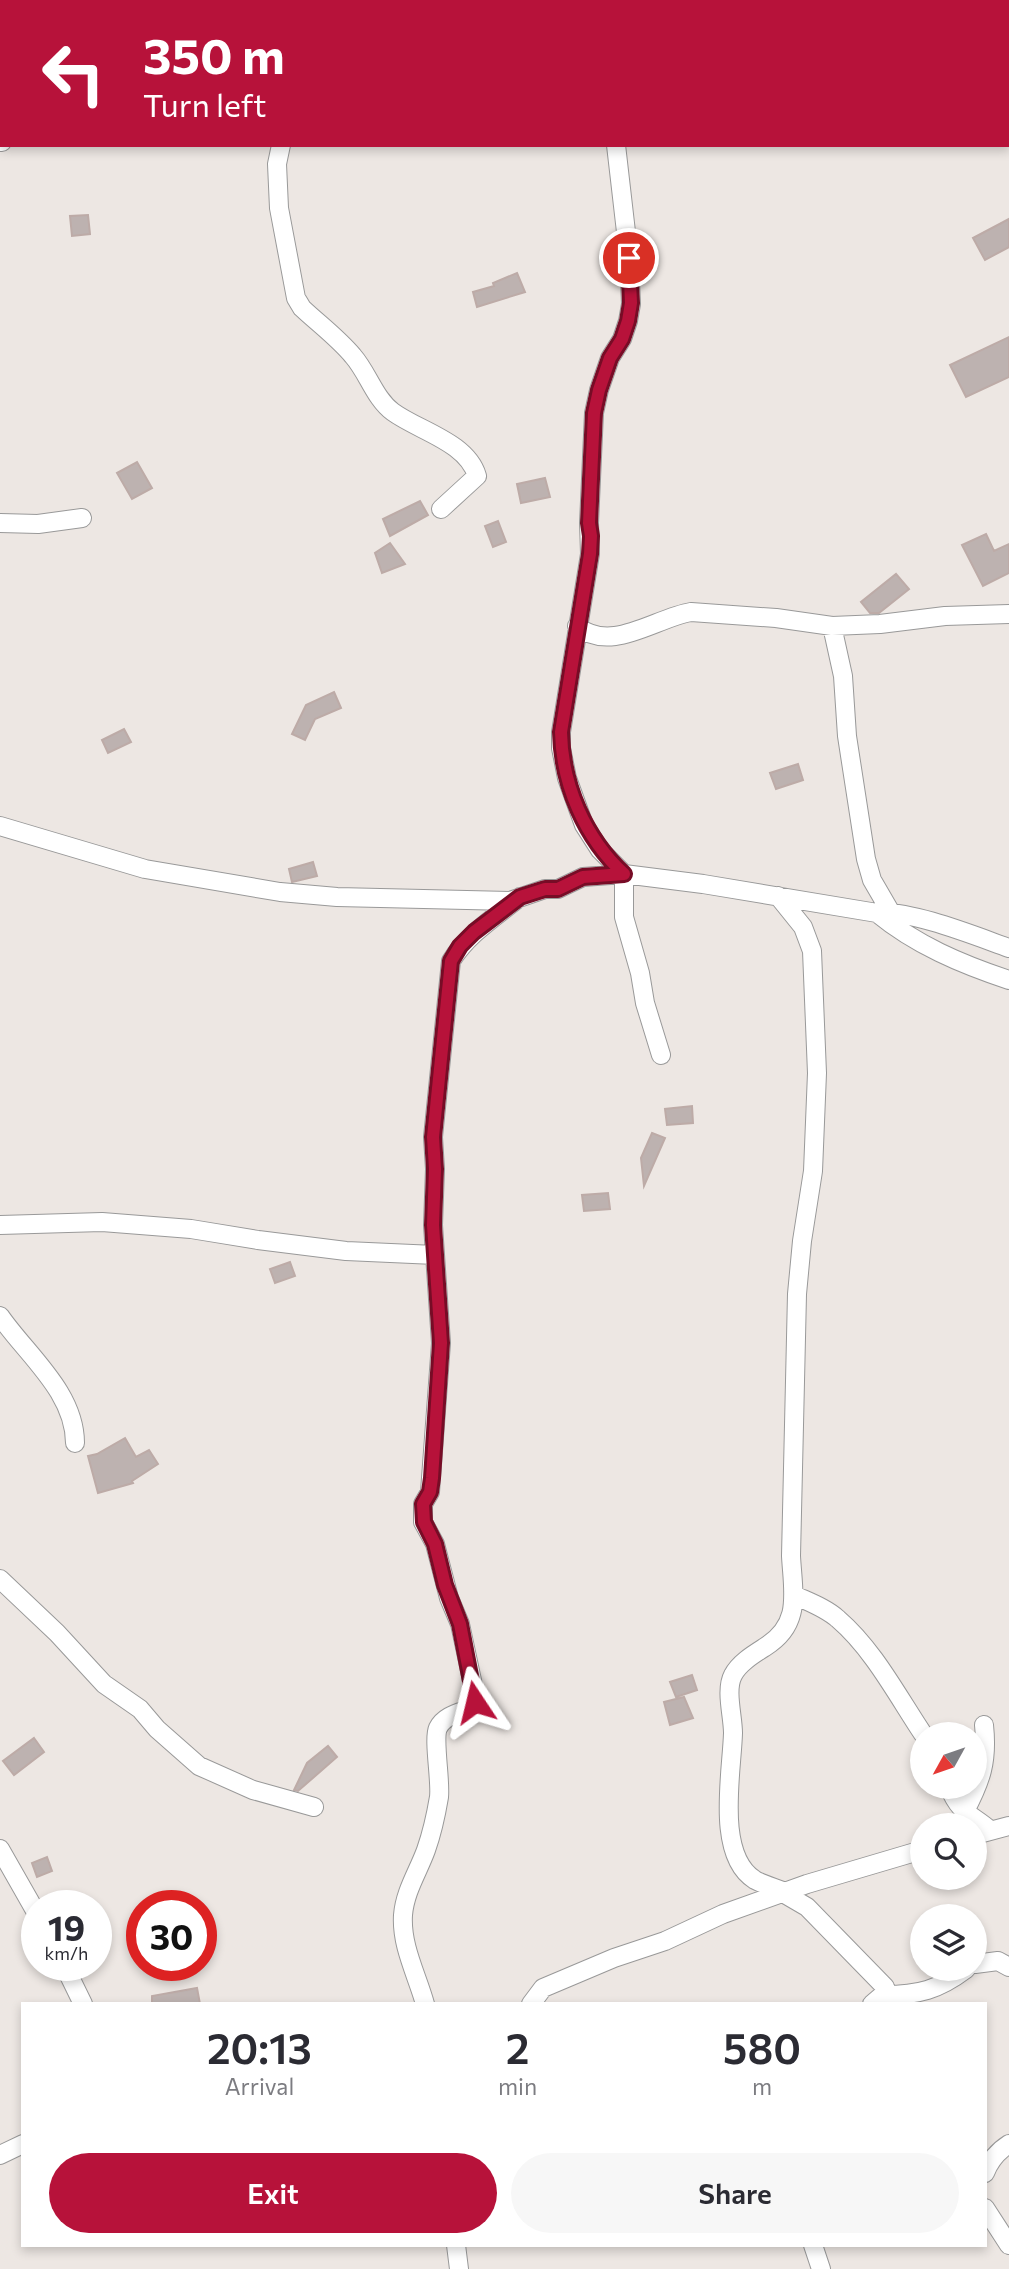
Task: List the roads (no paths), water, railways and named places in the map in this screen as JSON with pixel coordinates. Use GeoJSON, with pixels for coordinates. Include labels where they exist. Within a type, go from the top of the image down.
{"type":"FeatureCollection","features":[{"type":"Feature","properties":{"kind":"street"},"geometry":{"type":"LineString","coordinates":[[281,147],[278,198],[296,298],[302,308],[354,357],[387,407],[456,449],[474,467],[477,476],[441,509]]}},
{"type":"Feature","properties":{"kind":"street"},"geometry":{"type":"LineString","coordinates":[[616,147],[629,258],[631,303],[622,339],[610,358],[594,413],[590,554],[561,732],[561,748],[567,778],[584,825],[600,850],[624,874],[624,917],[661,1055]]}},
{"type":"Feature","properties":{"kind":"street"},"geometry":{"type":"LineString","coordinates":[[0,523],[38,524],[82,518]]}},
{"type":"Feature","properties":{"kind":"street"},"geometry":{"type":"LineString","coordinates":[[577,626],[586,634],[608,637],[691,612],[776,618],[832,626],[880,624],[945,616],[1009,614]]}},
{"type":"Feature","properties":{"kind":"street"},"geometry":{"type":"LineString","coordinates":[[832,626],[843,676],[847,736],[866,859],[884,912],[898,929],[931,949],[1009,980]]}},
{"type":"Feature","properties":{"kind":"street"},"geometry":{"type":"LineString","coordinates":[[0,826],[145,869],[280,892],[413,900],[510,901],[545,889],[558,889],[583,877],[624,874],[884,912],[965,932],[1009,948]]}},
{"type":"Feature","properties":{"kind":"street"},"geometry":{"type":"LineString","coordinates":[[778,896],[793,912],[808,938],[816,991],[815,1146],[797,1294],[791,1556],[794,1595],[793,1608],[782,1633],[733,1674],[729,1695],[733,1736],[728,1787],[731,1838],[748,1874],[756,1881],[807,1907],[885,1987],[886,1992],[878,1999]]}},
{"type":"Feature","properties":{"kind":"street"},"geometry":{"type":"LineString","coordinates":[[424,2002],[404,1938],[404,1903],[425,1851],[437,1811],[440,1788],[437,1731],[446,1719],[473,1706],[476,1699],[460,1624],[422,1512],[432,1478],[441,1343],[435,1255],[433,1137],[451,961],[460,946],[474,932],[520,897]]}},
{"type":"Feature","properties":{"kind":"street"},"geometry":{"type":"LineString","coordinates":[[0,1225],[102,1222],[191,1228],[258,1240],[358,1252],[435,1255]]}},
{"type":"Feature","properties":{"kind":"street"},"geometry":{"type":"LineString","coordinates":[[0,1316],[45,1370],[64,1401],[75,1430],[75,1443]]}},
{"type":"Feature","properties":{"kind":"street"},"geometry":{"type":"LineString","coordinates":[[0,1579],[64,1640],[104,1684],[140,1709],[157,1729],[199,1766],[253,1790],[314,1807]]}},
{"type":"Feature","properties":{"kind":"street"},"geometry":{"type":"LineString","coordinates":[[794,1595],[837,1618],[852,1633],[915,1722]]}},
{"type":"Feature","properties":{"kind":"street"},"geometry":{"type":"LineString","coordinates":[[954,1799],[964,1813],[972,1799]]}},
{"type":"Feature","properties":{"kind":"street"},"geometry":{"type":"LineString","coordinates":[[987,1832],[1009,1826]]}},
{"type":"Feature","properties":{"kind":"street"},"geometry":{"type":"LineString","coordinates":[[0,1849],[23,1890]]}},
{"type":"Feature","properties":{"kind":"street"},"geometry":{"type":"LineString","coordinates":[[532,2002],[543,1988],[614,1958],[665,1941],[723,1914],[910,1854]]}},
{"type":"Feature","properties":{"kind":"street"},"geometry":{"type":"LineString","coordinates":[[987,1962],[998,1961],[1009,1967]]}},
{"type":"Feature","properties":{"kind":"street"},"geometry":{"type":"LineString","coordinates":[[72,1981],[82,2002]]}},
{"type":"Feature","properties":{"kind":"street"},"geometry":{"type":"LineString","coordinates":[[878,1999],[922,1993],[948,1981]]}},
{"type":"Feature","properties":{"kind":"street"},"geometry":{"type":"LineString","coordinates":[[987,2168],[999,2151],[1009,2144]]}},
{"type":"Feature","properties":{"kind":"street"},"geometry":{"type":"LineString","coordinates":[[0,2155],[21,2145]]}},
{"type":"Feature","properties":{"kind":"street"},"geometry":{"type":"LineString","coordinates":[[987,2211],[1009,2245]]}},
{"type":"Feature","properties":{"kind":"street"},"geometry":{"type":"LineString","coordinates":[[456,2247],[459,2269]]}},
{"type":"Feature","properties":{"kind":"street"},"geometry":{"type":"LineString","coordinates":[[814,2247],[821,2269]]}}]}
